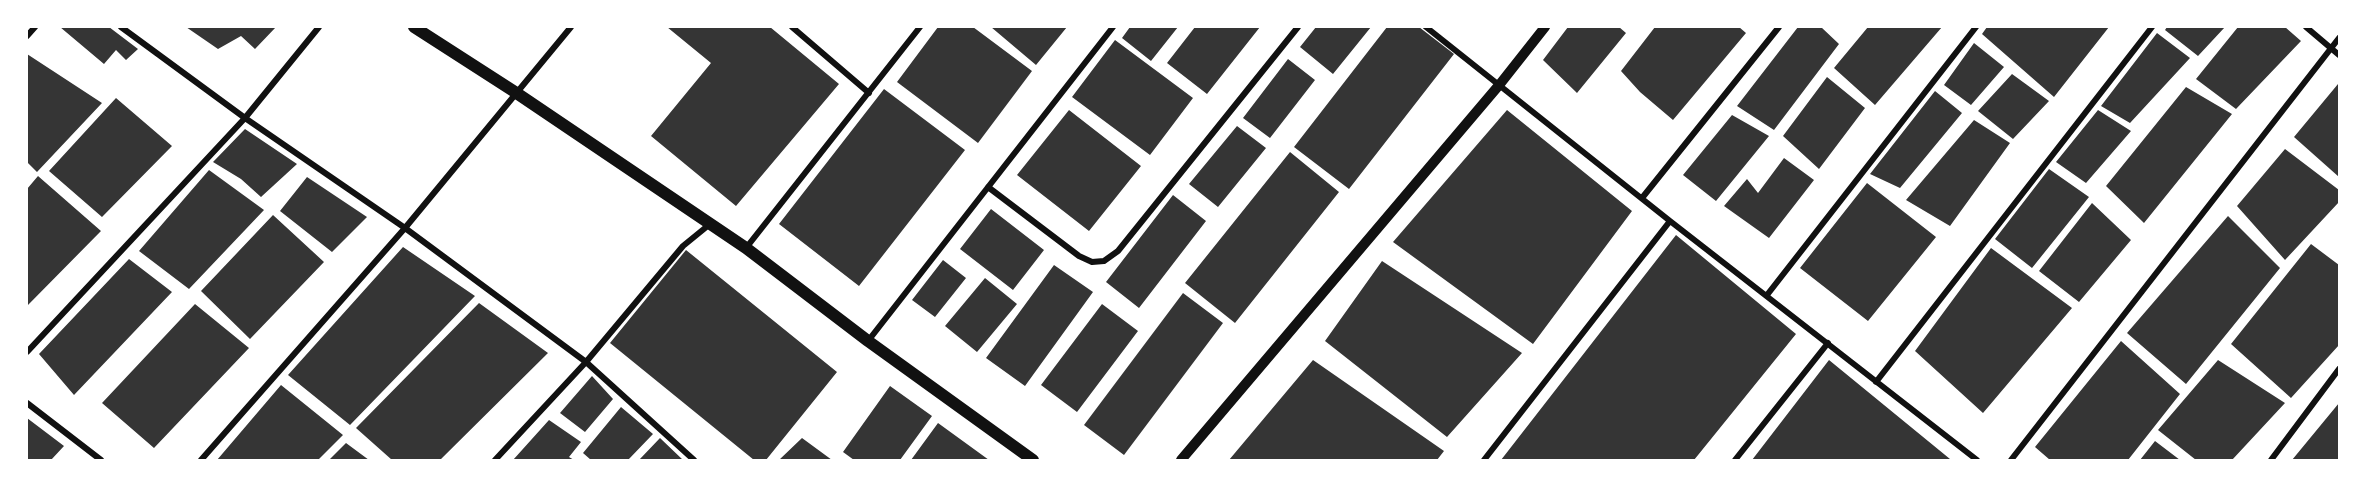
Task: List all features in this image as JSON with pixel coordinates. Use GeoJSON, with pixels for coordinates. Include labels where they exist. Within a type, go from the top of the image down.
{"type":"FeatureCollection","features":[{"type":"Feature","properties":{"kind":"main road"},"geometry":{"type":"LineString","coordinates":[[414,27],[515,92],[746,248],[868,341],[1033,460]]}},
{"type":"Feature","properties":{"kind":"street"},"geometry":{"type":"LineString","coordinates":[[27,36],[35,27]]}},
{"type":"Feature","properties":{"kind":"street"},"geometry":{"type":"LineString","coordinates":[[121,27],[245,118],[405,228],[586,362],[694,460]]}},
{"type":"Feature","properties":{"kind":"street"},"geometry":{"type":"LineString","coordinates":[[27,352],[245,118],[319,27]]}},
{"type":"Feature","properties":{"kind":"street"},"geometry":{"type":"LineString","coordinates":[[201,460],[405,228],[571,27]]}},
{"type":"Feature","properties":{"kind":"street"},"geometry":{"type":"LineString","coordinates":[[792,27],[869,93]]}},
{"type":"Feature","properties":{"kind":"street"},"geometry":{"type":"LineString","coordinates":[[746,248],[920,27]]}},
{"type":"Feature","properties":{"kind":"street"},"geometry":{"type":"LineString","coordinates":[[868,341],[1113,27]]}},
{"type":"Feature","properties":{"kind":"street"},"geometry":{"type":"LineString","coordinates":[[988,187],[1079,256],[1092,262],[1104,261],[1118,251],[1298,27]]}},
{"type":"Feature","properties":{"kind":"street"},"geometry":{"type":"LineString","coordinates":[[1426,27],[1977,460]]}},
{"type":"Feature","properties":{"kind":"street"},"geometry":{"type":"LineString","coordinates":[[1181,460],[1500,84],[1545,27]]}},
{"type":"Feature","properties":{"kind":"street"},"geometry":{"type":"LineString","coordinates":[[1642,198],[1779,27]]}},
{"type":"Feature","properties":{"kind":"street"},"geometry":{"type":"LineString","coordinates":[[1767,295],[1976,27]]}},
{"type":"Feature","properties":{"kind":"street"},"geometry":{"type":"LineString","coordinates":[[1876,382],[2152,27]]}},
{"type":"Feature","properties":{"kind":"street"},"geometry":{"type":"LineString","coordinates":[[2307,27],[2339,55]]}},
{"type":"Feature","properties":{"kind":"street"},"geometry":{"type":"LineString","coordinates":[[2011,460],[2339,38]]}},
{"type":"Feature","properties":{"kind":"street"},"geometry":{"type":"LineString","coordinates":[[1484,460],[1670,221]]}},
{"type":"Feature","properties":{"kind":"street"},"geometry":{"type":"LineString","coordinates":[[495,460],[586,362],[683,246],[710,224]]}},
{"type":"Feature","properties":{"kind":"street"},"geometry":{"type":"LineString","coordinates":[[1735,460],[1828,343]]}},
{"type":"Feature","properties":{"kind":"street"},"geometry":{"type":"LineString","coordinates":[[2271,460],[2339,369]]}},
{"type":"Feature","properties":{"kind":"street"},"geometry":{"type":"LineString","coordinates":[[27,403],[101,460]]}},
{"type":"Feature","properties":{"kind":"building"},"geometry":{"type":"Polygon","coordinates":[[[60,27],[109,27],[138,49],[126,60],[116,50],[104,64],[60,27]]]}},
{"type":"Feature","properties":{"kind":"building"},"geometry":{"type":"Polygon","coordinates":[[[186,27],[276,27],[255,49],[241,36],[218,49],[186,27]]]}},
{"type":"Feature","properties":{"kind":"building"},"geometry":{"type":"Polygon","coordinates":[[[667,27],[770,27],[839,84],[736,206],[651,136],[711,63],[667,27]]]}},
{"type":"Feature","properties":{"kind":"building"},"geometry":{"type":"Polygon","coordinates":[[[938,27],[973,27],[1032,71],[978,143],[897,82],[938,27]]]}},
{"type":"Feature","properties":{"kind":"building"},"geometry":{"type":"Polygon","coordinates":[[[991,27],[1067,27],[1036,65],[991,27]]]}},
{"type":"Feature","properties":{"kind":"building"},"geometry":{"type":"Polygon","coordinates":[[[1130,27],[1178,27],[1151,61],[1122,38],[1130,27]]]}},
{"type":"Feature","properties":{"kind":"building"},"geometry":{"type":"Polygon","coordinates":[[[1195,27],[1260,27],[1207,94],[1167,63],[1195,27]]]}},
{"type":"Feature","properties":{"kind":"building"},"geometry":{"type":"Polygon","coordinates":[[[1316,27],[1371,27],[1333,74],[1300,47],[1316,27]]]}},
{"type":"Feature","properties":{"kind":"building"},"geometry":{"type":"Polygon","coordinates":[[[1387,27],[1419,27],[1454,54],[1349,189],[1294,147],[1387,27]]]}},
{"type":"Feature","properties":{"kind":"building"},"geometry":{"type":"Polygon","coordinates":[[[1568,27],[1619,27],[1626,33],[1577,93],[1543,60],[1568,27]]]}},
{"type":"Feature","properties":{"kind":"building"},"geometry":{"type":"Polygon","coordinates":[[[1655,27],[1739,27],[1746,33],[1673,120],[1640,92],[1621,71],[1655,27]]]}},
{"type":"Feature","properties":{"kind":"building"},"geometry":{"type":"Polygon","coordinates":[[[1798,27],[1821,27],[1839,44],[1774,130],[1737,106],[1798,27]]]}},
{"type":"Feature","properties":{"kind":"building"},"geometry":{"type":"Polygon","coordinates":[[[1868,27],[1942,27],[1875,105],[1834,68],[1868,27]]]}},
{"type":"Feature","properties":{"kind":"building"},"geometry":{"type":"Polygon","coordinates":[[[1987,27],[2109,27],[2054,97],[1982,34],[1987,27]]]}},
{"type":"Feature","properties":{"kind":"building"},"geometry":{"type":"Polygon","coordinates":[[[2167,27],[2225,27],[2198,56],[2165,30],[2167,27]]]}},
{"type":"Feature","properties":{"kind":"building"},"geometry":{"type":"Polygon","coordinates":[[[2238,27],[2285,27],[2301,41],[2236,109],[2196,79],[2238,27]]]}},
{"type":"Feature","properties":{"kind":"building"},"geometry":{"type":"Polygon","coordinates":[[[2157,33],[2190,58],[2130,123],[2101,106],[2157,33]]]}},
{"type":"Feature","properties":{"kind":"building"},"geometry":{"type":"Polygon","coordinates":[[[1115,40],[1193,98],[1150,155],[1072,97],[1115,40]]]}},
{"type":"Feature","properties":{"kind":"building"},"geometry":{"type":"Polygon","coordinates":[[[1974,43],[2004,67],[1971,105],[1944,85],[1974,43]]]}},
{"type":"Feature","properties":{"kind":"building"},"geometry":{"type":"Polygon","coordinates":[[[27,54],[102,103],[37,172],[27,162],[27,54]]]}},
{"type":"Feature","properties":{"kind":"building"},"geometry":{"type":"Polygon","coordinates":[[[1288,59],[1315,80],[1270,138],[1243,118],[1288,59]]]}},
{"type":"Feature","properties":{"kind":"building"},"geometry":{"type":"Polygon","coordinates":[[[2012,74],[2049,101],[2013,139],[1978,111],[2012,74]]]}},
{"type":"Feature","properties":{"kind":"building"},"geometry":{"type":"Polygon","coordinates":[[[1827,77],[1865,108],[1819,169],[1783,136],[1827,77]]]}},
{"type":"Feature","properties":{"kind":"building"},"geometry":{"type":"Polygon","coordinates":[[[2339,85],[2339,177],[2294,137],[2339,85]]]}},
{"type":"Feature","properties":{"kind":"building"},"geometry":{"type":"Polygon","coordinates":[[[2186,87],[2232,114],[2144,223],[2106,186],[2186,87]]]}},
{"type":"Feature","properties":{"kind":"building"},"geometry":{"type":"Polygon","coordinates":[[[884,89],[965,150],[859,286],[779,224],[884,89]]]}},
{"type":"Feature","properties":{"kind":"building"},"geometry":{"type":"Polygon","coordinates":[[[1935,91],[1962,113],[1900,188],[1870,174],[1935,91]]]}},
{"type":"Feature","properties":{"kind":"building"},"geometry":{"type":"Polygon","coordinates":[[[116,98],[172,146],[102,217],[49,171],[116,98]]]}},
{"type":"Feature","properties":{"kind":"building"},"geometry":{"type":"Polygon","coordinates":[[[1069,110],[1141,166],[1089,231],[1017,175],[1069,110]]]}},
{"type":"Feature","properties":{"kind":"building"},"geometry":{"type":"Polygon","coordinates":[[[1507,110],[1632,211],[1533,344],[1393,242],[1507,110]]]}},
{"type":"Feature","properties":{"kind":"building"},"geometry":{"type":"Polygon","coordinates":[[[2098,110],[2131,131],[2086,183],[2056,162],[2098,110]]]}},
{"type":"Feature","properties":{"kind":"building"},"geometry":{"type":"Polygon","coordinates":[[[1732,115],[1769,136],[1716,201],[1683,175],[1732,115]]]}},
{"type":"Feature","properties":{"kind":"building"},"geometry":{"type":"Polygon","coordinates":[[[1974,120],[2010,143],[1950,226],[1906,200],[1974,120]]]}},
{"type":"Feature","properties":{"kind":"building"},"geometry":{"type":"Polygon","coordinates":[[[1237,126],[1266,148],[1218,207],[1189,184],[1237,126]]]}},
{"type":"Feature","properties":{"kind":"building"},"geometry":{"type":"Polygon","coordinates":[[[245,129],[297,164],[261,197],[241,179],[213,162],[245,129]]]}},
{"type":"Feature","properties":{"kind":"building"},"geometry":{"type":"Polygon","coordinates":[[[2285,149],[2339,190],[2339,202],[2285,260],[2237,206],[2285,149]]]}},
{"type":"Feature","properties":{"kind":"building"},"geometry":{"type":"Polygon","coordinates":[[[1290,152],[1339,192],[1235,323],[1185,283],[1290,152]]]}},
{"type":"Feature","properties":{"kind":"building"},"geometry":{"type":"Polygon","coordinates":[[[1784,158],[1814,180],[1769,238],[1724,206],[1747,179],[1758,193],[1784,158]]]}},
{"type":"Feature","properties":{"kind":"building"},"geometry":{"type":"Polygon","coordinates":[[[2049,169],[2089,197],[2032,268],[1995,239],[2049,169]]]}},
{"type":"Feature","properties":{"kind":"building"},"geometry":{"type":"Polygon","coordinates":[[[209,170],[264,210],[189,289],[139,251],[209,170]]]}},
{"type":"Feature","properties":{"kind":"building"},"geometry":{"type":"Polygon","coordinates":[[[38,176],[101,231],[27,306],[27,189],[38,176]]]}},
{"type":"Feature","properties":{"kind":"building"},"geometry":{"type":"Polygon","coordinates":[[[307,177],[367,217],[332,252],[280,211],[307,177]]]}},
{"type":"Feature","properties":{"kind":"building"},"geometry":{"type":"Polygon","coordinates":[[[1867,183],[1936,237],[1868,321],[1800,268],[1867,183]]]}},
{"type":"Feature","properties":{"kind":"building"},"geometry":{"type":"Polygon","coordinates":[[[1173,195],[1206,221],[1139,308],[1106,282],[1173,195]]]}},
{"type":"Feature","properties":{"kind":"building"},"geometry":{"type":"Polygon","coordinates":[[[2092,203],[2131,240],[2079,302],[2039,271],[2092,203]]]}},
{"type":"Feature","properties":{"kind":"building"},"geometry":{"type":"Polygon","coordinates":[[[991,209],[1044,250],[1013,290],[960,249],[991,209]]]}},
{"type":"Feature","properties":{"kind":"building"},"geometry":{"type":"Polygon","coordinates":[[[273,215],[324,262],[250,339],[201,291],[273,215]]]}},
{"type":"Feature","properties":{"kind":"building"},"geometry":{"type":"Polygon","coordinates":[[[2228,216],[2280,268],[2186,384],[2127,333],[2228,216]]]}},
{"type":"Feature","properties":{"kind":"building"},"geometry":{"type":"Polygon","coordinates":[[[1676,235],[1796,334],[1694,460],[1501,460],[1676,235]]]}},
{"type":"Feature","properties":{"kind":"building"},"geometry":{"type":"Polygon","coordinates":[[[2311,244],[2339,265],[2339,345],[2291,398],[2231,344],[2311,244]]]}},
{"type":"Feature","properties":{"kind":"building"},"geometry":{"type":"Polygon","coordinates":[[[403,247],[475,296],[350,425],[288,375],[403,247]]]}},
{"type":"Feature","properties":{"kind":"building"},"geometry":{"type":"Polygon","coordinates":[[[1991,248],[2072,308],[1983,413],[1915,351],[1991,248]]]}},
{"type":"Feature","properties":{"kind":"building"},"geometry":{"type":"Polygon","coordinates":[[[686,250],[837,372],[766,460],[754,460],[610,343],[686,250]]]}},
{"type":"Feature","properties":{"kind":"building"},"geometry":{"type":"Polygon","coordinates":[[[129,259],[172,292],[74,395],[39,354],[129,259]]]}},
{"type":"Feature","properties":{"kind":"building"},"geometry":{"type":"Polygon","coordinates":[[[943,260],[966,278],[935,317],[912,300],[943,260]]]}},
{"type":"Feature","properties":{"kind":"building"},"geometry":{"type":"Polygon","coordinates":[[[1382,261],[1522,353],[1447,437],[1325,341],[1382,261]]]}},
{"type":"Feature","properties":{"kind":"building"},"geometry":{"type":"Polygon","coordinates":[[[1054,265],[1093,292],[1025,386],[986,358],[1054,265]]]}},
{"type":"Feature","properties":{"kind":"building"},"geometry":{"type":"Polygon","coordinates":[[[985,278],[1017,304],[977,352],[945,326],[985,278]]]}},
{"type":"Feature","properties":{"kind":"building"},"geometry":{"type":"Polygon","coordinates":[[[1183,293],[1223,323],[1124,455],[1084,425],[1183,293]]]}},
{"type":"Feature","properties":{"kind":"building"},"geometry":{"type":"Polygon","coordinates":[[[479,303],[548,353],[440,460],[392,460],[356,428],[479,303]]]}},
{"type":"Feature","properties":{"kind":"building"},"geometry":{"type":"Polygon","coordinates":[[[195,304],[249,348],[154,448],[102,403],[195,304]]]}},
{"type":"Feature","properties":{"kind":"building"},"geometry":{"type":"Polygon","coordinates":[[[1102,304],[1138,331],[1077,412],[1041,385],[1102,304]]]}},
{"type":"Feature","properties":{"kind":"building"},"geometry":{"type":"Polygon","coordinates":[[[2121,341],[2180,394],[2128,460],[2050,460],[2035,447],[2121,341]]]}},
{"type":"Feature","properties":{"kind":"building"},"geometry":{"type":"Polygon","coordinates":[[[1313,360],[1444,451],[1437,460],[1229,460],[1313,360]]]}},
{"type":"Feature","properties":{"kind":"building"},"geometry":{"type":"Polygon","coordinates":[[[1829,360],[1950,459],[1752,460],[1829,360]]]}},
{"type":"Feature","properties":{"kind":"building"},"geometry":{"type":"Polygon","coordinates":[[[2218,360],[2285,403],[2232,460],[2196,460],[2158,430],[2218,360]]]}},
{"type":"Feature","properties":{"kind":"building"},"geometry":{"type":"Polygon","coordinates":[[[592,376],[613,399],[585,432],[560,413],[592,376]]]}},
{"type":"Feature","properties":{"kind":"building"},"geometry":{"type":"Polygon","coordinates":[[[281,385],[343,435],[318,460],[217,460],[281,385]]]}},
{"type":"Feature","properties":{"kind":"building"},"geometry":{"type":"Polygon","coordinates":[[[890,386],[932,416],[900,460],[854,460],[843,452],[890,386]]]}},
{"type":"Feature","properties":{"kind":"building"},"geometry":{"type":"Polygon","coordinates":[[[2339,403],[2339,460],[2292,460],[2339,403]]]}},
{"type":"Feature","properties":{"kind":"building"},"geometry":{"type":"Polygon","coordinates":[[[621,407],[653,434],[628,460],[591,460],[583,453],[621,407]]]}},
{"type":"Feature","properties":{"kind":"building"},"geometry":{"type":"Polygon","coordinates":[[[27,418],[64,446],[51,460],[27,460],[27,418]]]}},
{"type":"Feature","properties":{"kind":"building"},"geometry":{"type":"Polygon","coordinates":[[[549,420],[581,442],[569,457],[574,460],[513,460],[549,420]]]}},
{"type":"Feature","properties":{"kind":"building"},"geometry":{"type":"Polygon","coordinates":[[[938,423],[989,460],[911,460],[938,423]]]}},
{"type":"Feature","properties":{"kind":"building"},"geometry":{"type":"Polygon","coordinates":[[[660,438],[683,460],[639,460],[660,438]]]}},
{"type":"Feature","properties":{"kind":"building"},"geometry":{"type":"Polygon","coordinates":[[[802,438],[832,460],[779,460],[802,438]]]}},
{"type":"Feature","properties":{"kind":"building"},"geometry":{"type":"Polygon","coordinates":[[[2155,441],[2180,460],[2140,460],[2155,441]]]}},
{"type":"Feature","properties":{"kind":"building"},"geometry":{"type":"Polygon","coordinates":[[[346,443],[369,460],[329,460],[346,443]]]}}]}
